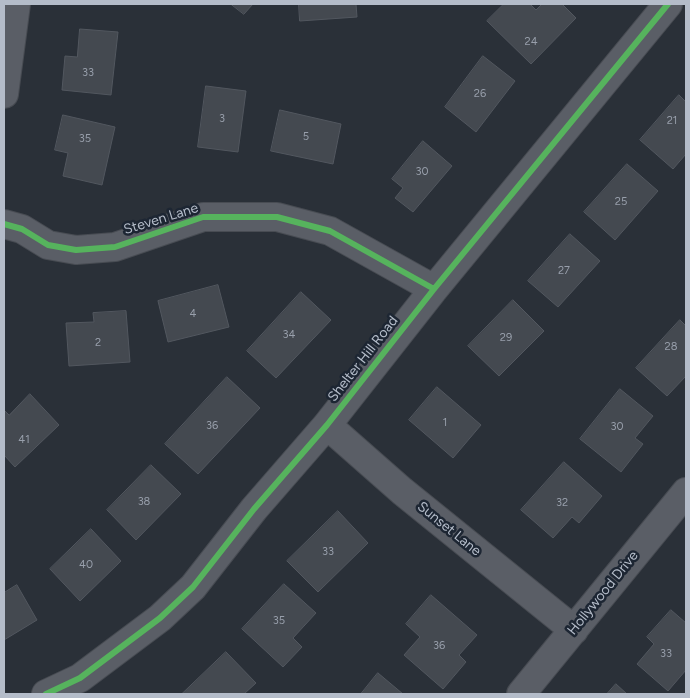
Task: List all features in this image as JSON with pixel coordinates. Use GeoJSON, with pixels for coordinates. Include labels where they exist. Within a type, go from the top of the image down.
{"type":"FeatureCollection","features":[{"type":"Feature","properties":{"kind":"street"},"geometry":{"type":"LineString","coordinates":[[4,94],[16,4]]}},
{"type":"Feature","properties":{"kind":"street","name":"Shelter Hill Road"},"geometry":{"type":"LineString","coordinates":[[46,694],[80,678],[160,618],[193,587],[254,508],[327,425],[434,289],[668,4]]}},
{"type":"Feature","properties":{"kind":"street","name":"Steven Lane"},"geometry":{"type":"LineString","coordinates":[[4,224],[22,229],[48,245],[76,250],[115,247],[204,218],[277,217],[330,231],[434,289]]}},
{"type":"Feature","properties":{"kind":"street","name":"Sunset Lane"},"geometry":{"type":"LineString","coordinates":[[327,425],[402,491],[574,630]]}},
{"type":"Feature","properties":{"kind":"street","name":"Hollywood Drive"},"geometry":{"type":"LineString","coordinates":[[520,694],[686,492]]}},
{"type":"Feature","properties":{"kind":"building"},"geometry":{"type":"Polygon","coordinates":[[[231,4],[253,4],[244,14],[231,4]]]}},
{"type":"Feature","properties":{"kind":"building"},"geometry":{"type":"Polygon","coordinates":[[[299,4],[356,4],[357,17],[300,21],[299,4]]]}},
{"type":"Feature","properties":{"kind":"building"},"geometry":{"type":"Polygon","coordinates":[[[504,4],[530,4],[536,10],[542,4],[562,4],[576,18],[531,64],[487,21],[504,4]]]}},
{"type":"Feature","properties":{"kind":"building"},"geometry":{"type":"Polygon","coordinates":[[[80,29],[118,32],[111,95],[62,90],[65,56],[77,57],[80,29]]]}},
{"type":"Feature","properties":{"kind":"building"},"geometry":{"type":"Polygon","coordinates":[[[483,56],[515,81],[476,132],[445,107],[483,56]]]}},
{"type":"Feature","properties":{"kind":"building"},"geometry":{"type":"Polygon","coordinates":[[[206,86],[246,91],[238,152],[198,147],[206,86]]]}},
{"type":"Feature","properties":{"kind":"building"},"geometry":{"type":"Polygon","coordinates":[[[679,95],[686,102],[686,154],[673,169],[640,140],[679,95]]]}},
{"type":"Feature","properties":{"kind":"building"},"geometry":{"type":"Polygon","coordinates":[[[280,110],[341,124],[333,164],[271,151],[280,110]]]}},
{"type":"Feature","properties":{"kind":"building"},"geometry":{"type":"Polygon","coordinates":[[[63,115],[115,127],[102,185],[63,176],[68,153],[55,150],[63,115]]]}},
{"type":"Feature","properties":{"kind":"building"},"geometry":{"type":"Polygon","coordinates":[[[423,141],[452,166],[413,212],[395,198],[403,188],[392,179],[423,141]]]}},
{"type":"Feature","properties":{"kind":"building"},"geometry":{"type":"Polygon","coordinates":[[[627,164],[658,191],[615,240],[584,212],[627,164]]]}},
{"type":"Feature","properties":{"kind":"building"},"geometry":{"type":"Polygon","coordinates":[[[570,234],[600,261],[558,307],[528,281],[570,234]]]}},
{"type":"Feature","properties":{"kind":"building"},"geometry":{"type":"Polygon","coordinates":[[[218,285],[229,327],[168,342],[158,301],[218,285]]]}},
{"type":"Feature","properties":{"kind":"building"},"geometry":{"type":"Polygon","coordinates":[[[301,292],[331,320],[276,378],[247,351],[301,292]]]}},
{"type":"Feature","properties":{"kind":"building"},"geometry":{"type":"Polygon","coordinates":[[[513,300],[544,331],[499,376],[468,346],[513,300]]]}},
{"type":"Feature","properties":{"kind":"building"},"geometry":{"type":"Polygon","coordinates":[[[126,311],[130,362],[69,366],[66,323],[94,322],[93,313],[126,311]]]}},
{"type":"Feature","properties":{"kind":"building"},"geometry":{"type":"Polygon","coordinates":[[[680,320],[686,326],[686,376],[667,396],[636,368],[680,320]]]}},
{"type":"Feature","properties":{"kind":"building"},"geometry":{"type":"Polygon","coordinates":[[[227,377],[260,408],[198,474],[165,444],[227,377]]]}},
{"type":"Feature","properties":{"kind":"building"},"geometry":{"type":"Polygon","coordinates":[[[437,387],[481,425],[453,458],[409,420],[437,387]]]}},
{"type":"Feature","properties":{"kind":"building"},"geometry":{"type":"Polygon","coordinates":[[[620,389],[653,416],[635,438],[643,444],[621,472],[580,439],[620,389]]]}},
{"type":"Feature","properties":{"kind":"building"},"geometry":{"type":"Polygon","coordinates":[[[30,394],[59,425],[15,467],[4,455],[4,410],[9,415],[30,394]]]}},
{"type":"Feature","properties":{"kind":"building"},"geometry":{"type":"Polygon","coordinates":[[[564,462],[602,496],[579,523],[572,517],[553,538],[521,510],[564,462]]]}},
{"type":"Feature","properties":{"kind":"building"},"geometry":{"type":"Polygon","coordinates":[[[151,465],[181,494],[136,540],[107,510],[151,465]]]}},
{"type":"Feature","properties":{"kind":"building"},"geometry":{"type":"Polygon","coordinates":[[[338,511],[368,543],[318,592],[287,561],[338,511]]]}},
{"type":"Feature","properties":{"kind":"building"},"geometry":{"type":"Polygon","coordinates":[[[91,529],[121,561],[80,601],[50,569],[91,529]]]}},
{"type":"Feature","properties":{"kind":"building"},"geometry":{"type":"Polygon","coordinates":[[[284,584],[316,613],[293,638],[302,647],[283,667],[242,629],[284,584]]]}},
{"type":"Feature","properties":{"kind":"building"},"geometry":{"type":"Polygon","coordinates":[[[17,585],[37,620],[4,640],[4,593],[17,585]]]}},
{"type":"Feature","properties":{"kind":"building"},"geometry":{"type":"Polygon","coordinates":[[[431,595],[477,635],[459,655],[466,662],[443,689],[404,655],[420,637],[406,624],[431,595]]]}},
{"type":"Feature","properties":{"kind":"building"},"geometry":{"type":"Polygon","coordinates":[[[671,610],[686,623],[686,670],[668,691],[637,664],[654,644],[647,637],[671,610]]]}},
{"type":"Feature","properties":{"kind":"building"},"geometry":{"type":"Polygon","coordinates":[[[226,652],[256,683],[244,694],[182,694],[226,652]]]}},
{"type":"Feature","properties":{"kind":"building"},"geometry":{"type":"Polygon","coordinates":[[[378,673],[403,694],[361,694],[378,673]]]}},
{"type":"Feature","properties":{"kind":"building"},"geometry":{"type":"Polygon","coordinates":[[[616,684],[627,694],[607,694],[616,684]]]}},
{"type":"Feature","properties":{"kind":"cycle path"},"geometry":{"type":"LineString","coordinates":[[46,694],[80,678],[160,618],[193,587],[254,509],[327,425],[434,289],[668,4]]}},
{"type":"Feature","properties":{"kind":"cycle path"},"geometry":{"type":"LineString","coordinates":[[4,224],[22,229],[48,245],[76,250],[115,247],[203,217],[277,217],[330,231],[434,289]]}}]}
